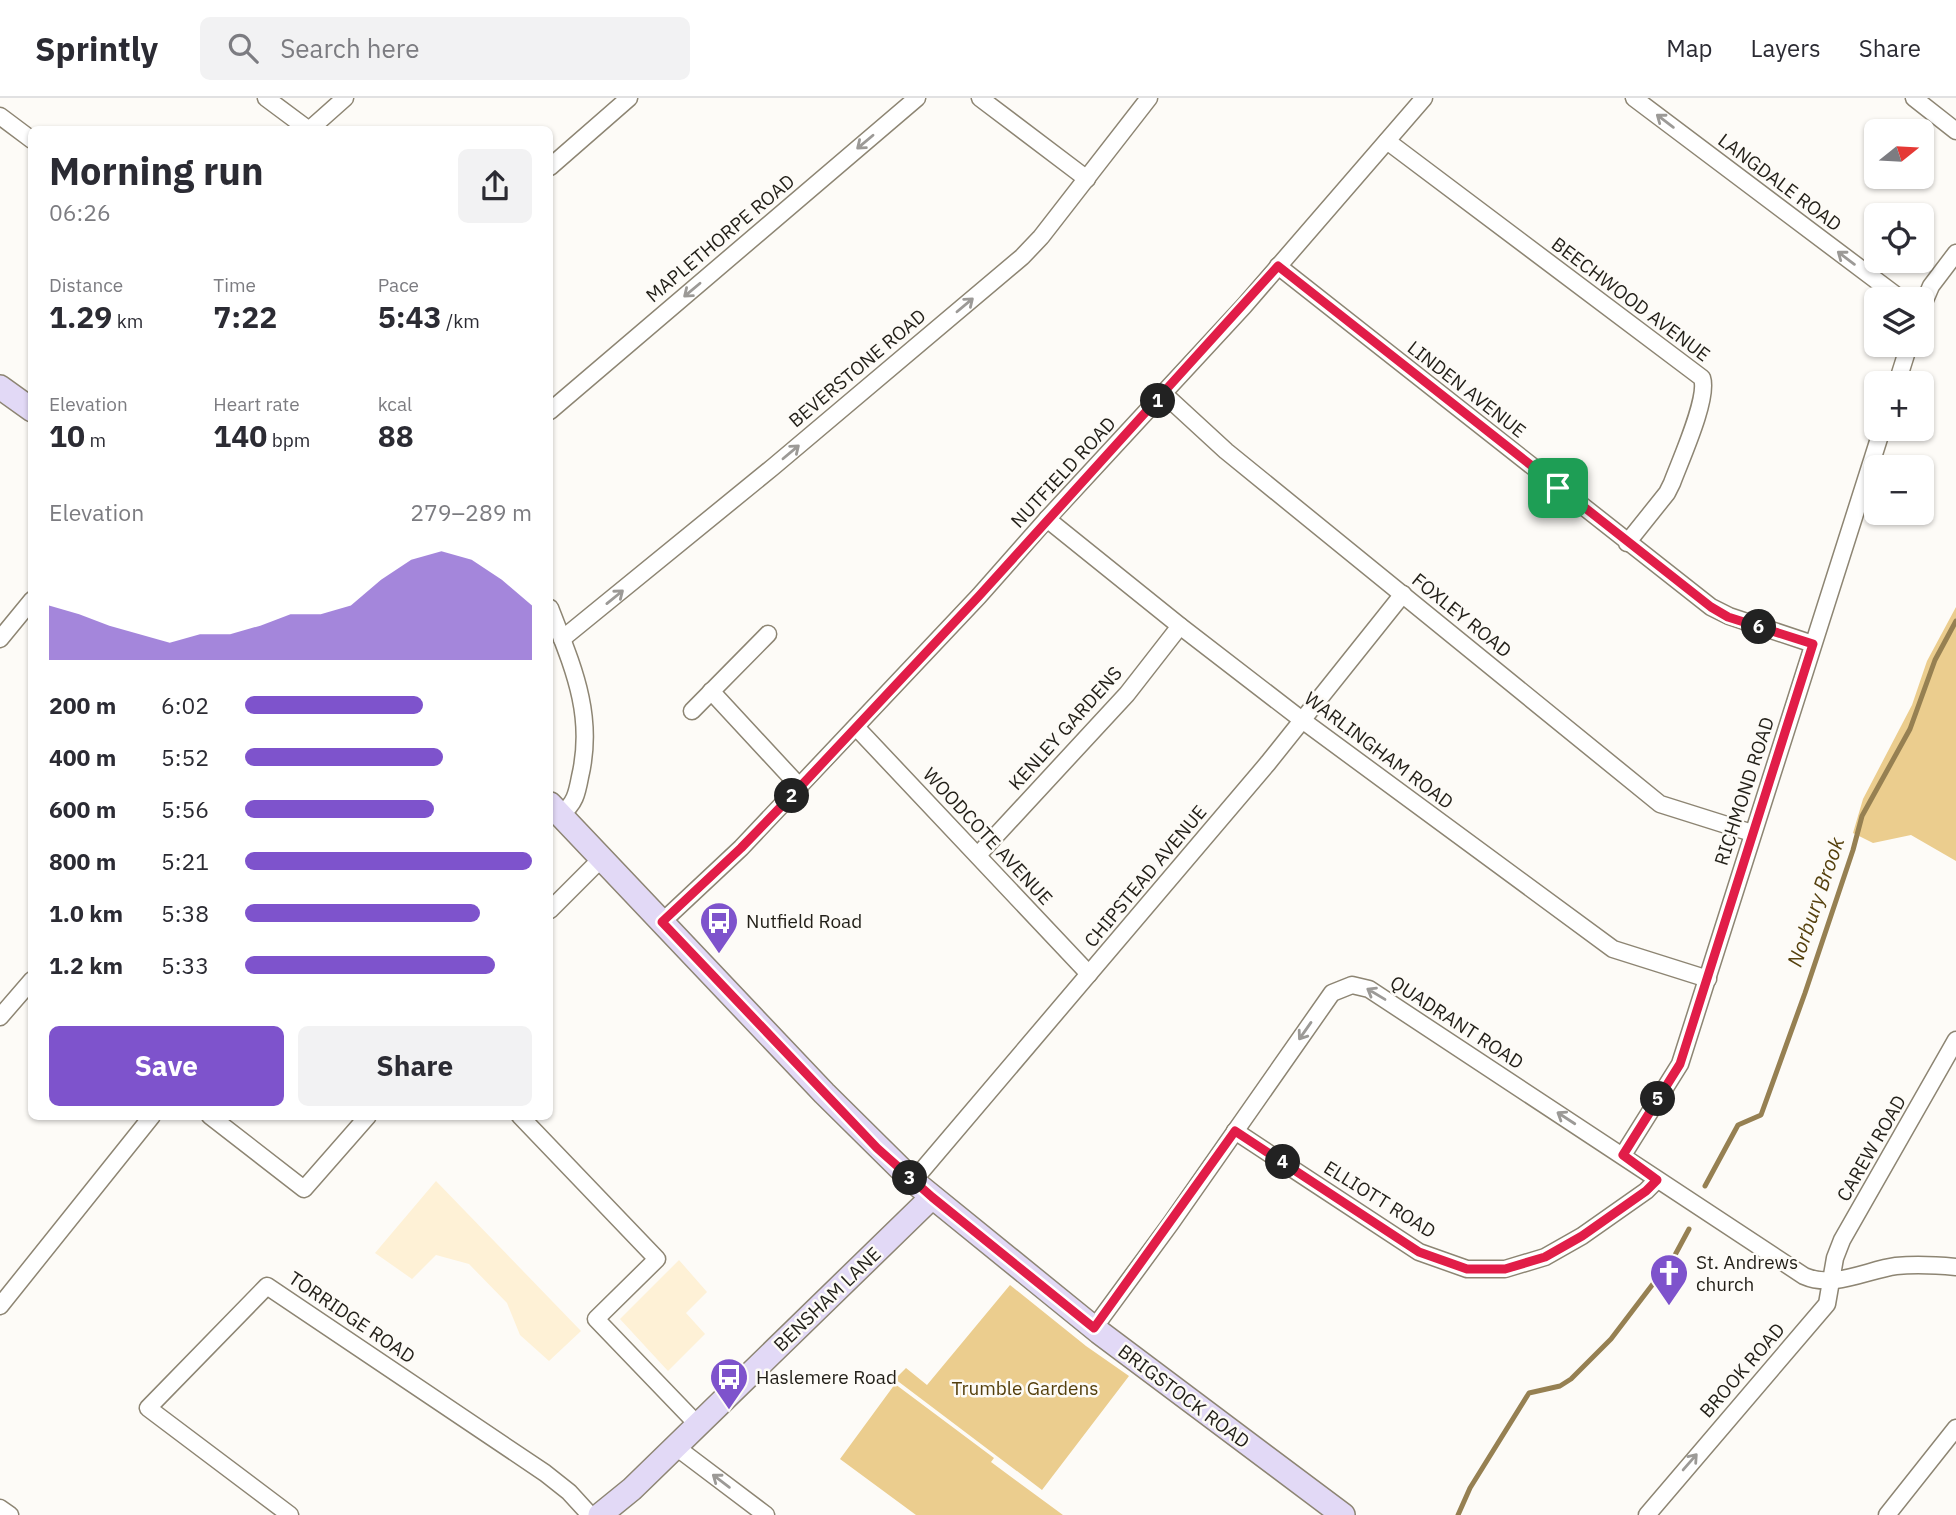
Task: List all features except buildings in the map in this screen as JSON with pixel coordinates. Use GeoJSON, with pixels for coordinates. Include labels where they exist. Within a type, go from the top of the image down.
{"type":"FeatureCollection","features":[{"type":"Feature","properties":{"kind":"main road"},"geometry":{"type":"LineString","coordinates":[[0,387],[28,407]]}},
{"type":"Feature","properties":{"kind":"main road","name":"BRIGSTOCK ROAD"},"geometry":{"type":"LineString","coordinates":[[555,809],[832,1102],[913,1181],[1094,1328],[1343,1515]]}},
{"type":"Feature","properties":{"kind":"main road","name":"BENSHAM LANE"},"geometry":{"type":"LineString","coordinates":[[600,1515],[676,1447],[932,1197]]}},
{"type":"Feature","properties":{"kind":"street"},"geometry":{"type":"LineString","coordinates":[[266,98],[304,126]]}},
{"type":"Feature","properties":{"kind":"street"},"geometry":{"type":"LineString","coordinates":[[314,126],[345,98]]}},
{"type":"Feature","properties":{"kind":"street"},"geometry":{"type":"LineString","coordinates":[[553,164],[629,98]]}},
{"type":"Feature","properties":{"kind":"street","name":"MAPLETHORPE ROAD"},"geometry":{"type":"LineString","coordinates":[[553,408],[917,98]]}},
{"type":"Feature","properties":{"kind":"street"},"geometry":{"type":"LineString","coordinates":[[979,98],[1087,179]]}},
{"type":"Feature","properties":{"kind":"street","name":"BEVERSTONE ROAD"},"geometry":{"type":"LineString","coordinates":[[562,639],[1022,257],[1041,237],[1149,98]]}},
{"type":"Feature","properties":{"kind":"street","name":"NUTFIELD ROAD"},"geometry":{"type":"LineString","coordinates":[[662,922],[741,848],[979,596],[1164,394],[1424,98]]}},
{"type":"Feature","properties":{"kind":"street","name":"LANGDALE ROAD"},"geometry":{"type":"LineString","coordinates":[[1634,98],[1885,287]]}},
{"type":"Feature","properties":{"kind":"street"},"geometry":{"type":"LineString","coordinates":[[1914,98],[1956,131]]}},
{"type":"Feature","properties":{"kind":"street"},"geometry":{"type":"LineString","coordinates":[[0,116],[28,137]]}},
{"type":"Feature","properties":{"kind":"street","name":"BEECHWOOD AVENUE"},"geometry":{"type":"LineString","coordinates":[[1387,141],[1702,378],[1703,387],[1697,415],[1672,483],[1627,543]]}},
{"type":"Feature","properties":{"kind":"street"},"geometry":{"type":"LineString","coordinates":[[1931,287],[1956,253]]}},
{"type":"Feature","properties":{"kind":"street","name":"LINDEN AVENUE"},"geometry":{"type":"LineString","coordinates":[[1278,266],[1711,607],[1728,617],[1813,644]]}},
{"type":"Feature","properties":{"kind":"street","name":"FOXLEY ROAD"},"geometry":{"type":"LineString","coordinates":[[1164,394],[1226,451],[1660,804],[1752,834]]}},
{"type":"Feature","properties":{"kind":"street","name":"RICHMOND ROAD"},"geometry":{"type":"LineString","coordinates":[[1623,1155],[1680,1064],[1878,441]]}},
{"type":"Feature","properties":{"kind":"street","name":"WARLINGHAM ROAD"},"geometry":{"type":"LineString","coordinates":[[1047,519],[1302,720],[1613,949],[1707,979]]}},
{"type":"Feature","properties":{"kind":"street","name":"CHIPSTEAD AVENUE"},"geometry":{"type":"LineString","coordinates":[[913,1181],[1302,720],[1403,594]]}},
{"type":"Feature","properties":{"kind":"street"},"geometry":{"type":"LineString","coordinates":[[0,639],[28,605]]}},
{"type":"Feature","properties":{"kind":"street"},"geometry":{"type":"LineString","coordinates":[[553,616],[582,700],[586,742],[572,806],[555,809]]}},
{"type":"Feature","properties":{"kind":"street","name":"KENLEY GARDENS"},"geometry":{"type":"LineString","coordinates":[[978,855],[1127,694],[1180,626]]}},
{"type":"Feature","properties":{"kind":"street"},"geometry":{"type":"LineString","coordinates":[[692,710],[768,634]]}},
{"type":"Feature","properties":{"kind":"street"},"geometry":{"type":"LineString","coordinates":[[711,691],[800,787]]}},
{"type":"Feature","properties":{"kind":"street","name":"WOODCOTE AVENUE"},"geometry":{"type":"LineString","coordinates":[[856,727],[1089,974]]}},
{"type":"Feature","properties":{"kind":"street"},"geometry":{"type":"LineString","coordinates":[[553,906],[602,858]]}},
{"type":"Feature","properties":{"kind":"street"},"geometry":{"type":"LineString","coordinates":[[0,1017],[28,985]]}},
{"type":"Feature","properties":{"kind":"street","name":"QUADRANT ROAD"},"geometry":{"type":"LineString","coordinates":[[1094,1328],[1332,993],[1345,986],[1360,985],[1804,1276],[1817,1280],[1833,1280]]}},
{"type":"Feature","properties":{"kind":"street","name":"CAREW ROAD"},"geometry":{"type":"LineString","coordinates":[[1833,1280],[1835,1258],[1842,1240],[1956,1040]]}},
{"type":"Feature","properties":{"kind":"street"},"geometry":{"type":"LineString","coordinates":[[0,1306],[149,1120]]}},
{"type":"Feature","properties":{"kind":"street"},"geometry":{"type":"LineString","coordinates":[[215,1120],[304,1189],[364,1120]]}},
{"type":"Feature","properties":{"kind":"street"},"geometry":{"type":"LineString","coordinates":[[524,1120],[657,1259],[596,1319],[697,1424]]}},
{"type":"Feature","properties":{"kind":"street","name":"ELLIOTT ROAD"},"geometry":{"type":"LineString","coordinates":[[1235,1131],[1419,1252],[1467,1269],[1505,1269],[1545,1257],[1582,1236],[1646,1191],[1657,1180]]}},
{"type":"Feature","properties":{"kind":"street"},"geometry":{"type":"LineString","coordinates":[[1833,1280],[1894,1267],[1930,1264],[1956,1268]]}},
{"type":"Feature","properties":{"kind":"street","name":"BROOK ROAD"},"geometry":{"type":"LineString","coordinates":[[1647,1515],[1827,1304],[1833,1280]]}},
{"type":"Feature","properties":{"kind":"street","name":"TORRIDGE ROAD"},"geometry":{"type":"LineString","coordinates":[[290,1515],[148,1408],[267,1286],[545,1473],[569,1492],[590,1515]]}},
{"type":"Feature","properties":{"kind":"street"},"geometry":{"type":"LineString","coordinates":[[1887,1515],[1956,1428]]}},
{"type":"Feature","properties":{"kind":"street"},"geometry":{"type":"LineString","coordinates":[[676,1447],[766,1515]]}},
{"type":"Feature","properties":{"kind":"street"},"geometry":{"type":"LineString","coordinates":[[0,1507],[10,1515]]}},
{"type":"Feature","properties":{"kind":"shaded area"},"geometry":{"type":"Polygon","coordinates":[[[436,1181],[581,1331],[549,1361],[520,1335],[507,1303],[469,1264],[436,1255],[412,1279],[375,1253],[436,1181]]]}},
{"type":"Feature","properties":{"kind":"shaded area"},"geometry":{"type":"Polygon","coordinates":[[[679,1260],[707,1292],[686,1313],[705,1334],[668,1371],[620,1319],[679,1260]]]}},
{"type":"Feature","properties":{"kind":"green space"},"geometry":{"type":"Polygon","coordinates":[[[1956,607],[1956,861],[1911,835],[1873,843],[1853,833],[1863,799],[1912,705],[1927,661],[1956,607]]]}},
{"type":"Feature","properties":{"kind":"green space","name":"Trumble Gardens"},"geometry":{"type":"Polygon","coordinates":[[[1010,1285],[1086,1346],[1129,1376],[1042,1490],[895,1379],[906,1368],[927,1385],[1010,1285]]]}},
{"type":"Feature","properties":{"kind":"green space"},"geometry":{"type":"Polygon","coordinates":[[[895,1384],[994,1458],[991,1462],[1063,1515],[916,1515],[840,1459],[895,1384]]]}},
{"type":"Feature","properties":{"kind":"waterway","name":"Norbury Brook"},"geometry":{"type":"LineString","coordinates":[[1705,1186],[1738,1125],[1761,1115],[1805,993],[1862,816],[1910,729],[1935,660],[1956,621]]}},
{"type":"Feature","properties":{"kind":"waterway","name":"Norbury Brook"},"geometry":{"type":"LineString","coordinates":[[1458,1515],[1470,1488],[1529,1393],[1560,1386],[1571,1379],[1611,1339],[1675,1255],[1689,1229]]}},
{"type":"Feature","properties":{"kind":"place","name":"Nutfield Road"},"geometry":{"type":"Point","coordinates":[719,955]}},
{"type":"Feature","properties":{"kind":"place","name":"St. Andrews church"},"geometry":{"type":"Point","coordinates":[1669,1307]}},
{"type":"Feature","properties":{"kind":"place","name":"Haslemere Road"},"geometry":{"type":"Point","coordinates":[729,1411]}},
{"type":"Feature","properties":{"kind":"route"},"geometry":{"type":"LineString","coordinates":[[1278,266],[1558,488],[1711,607],[1728,617],[1813,644],[1680,1064],[1623,1155],[1657,1180],[1646,1191],[1582,1236],[1545,1257],[1505,1269],[1467,1269],[1419,1252],[1235,1131],[1094,1328],[932,1197],[877,1148],[662,922],[741,848],[800,787],[979,596],[1278,266]]}}]}
